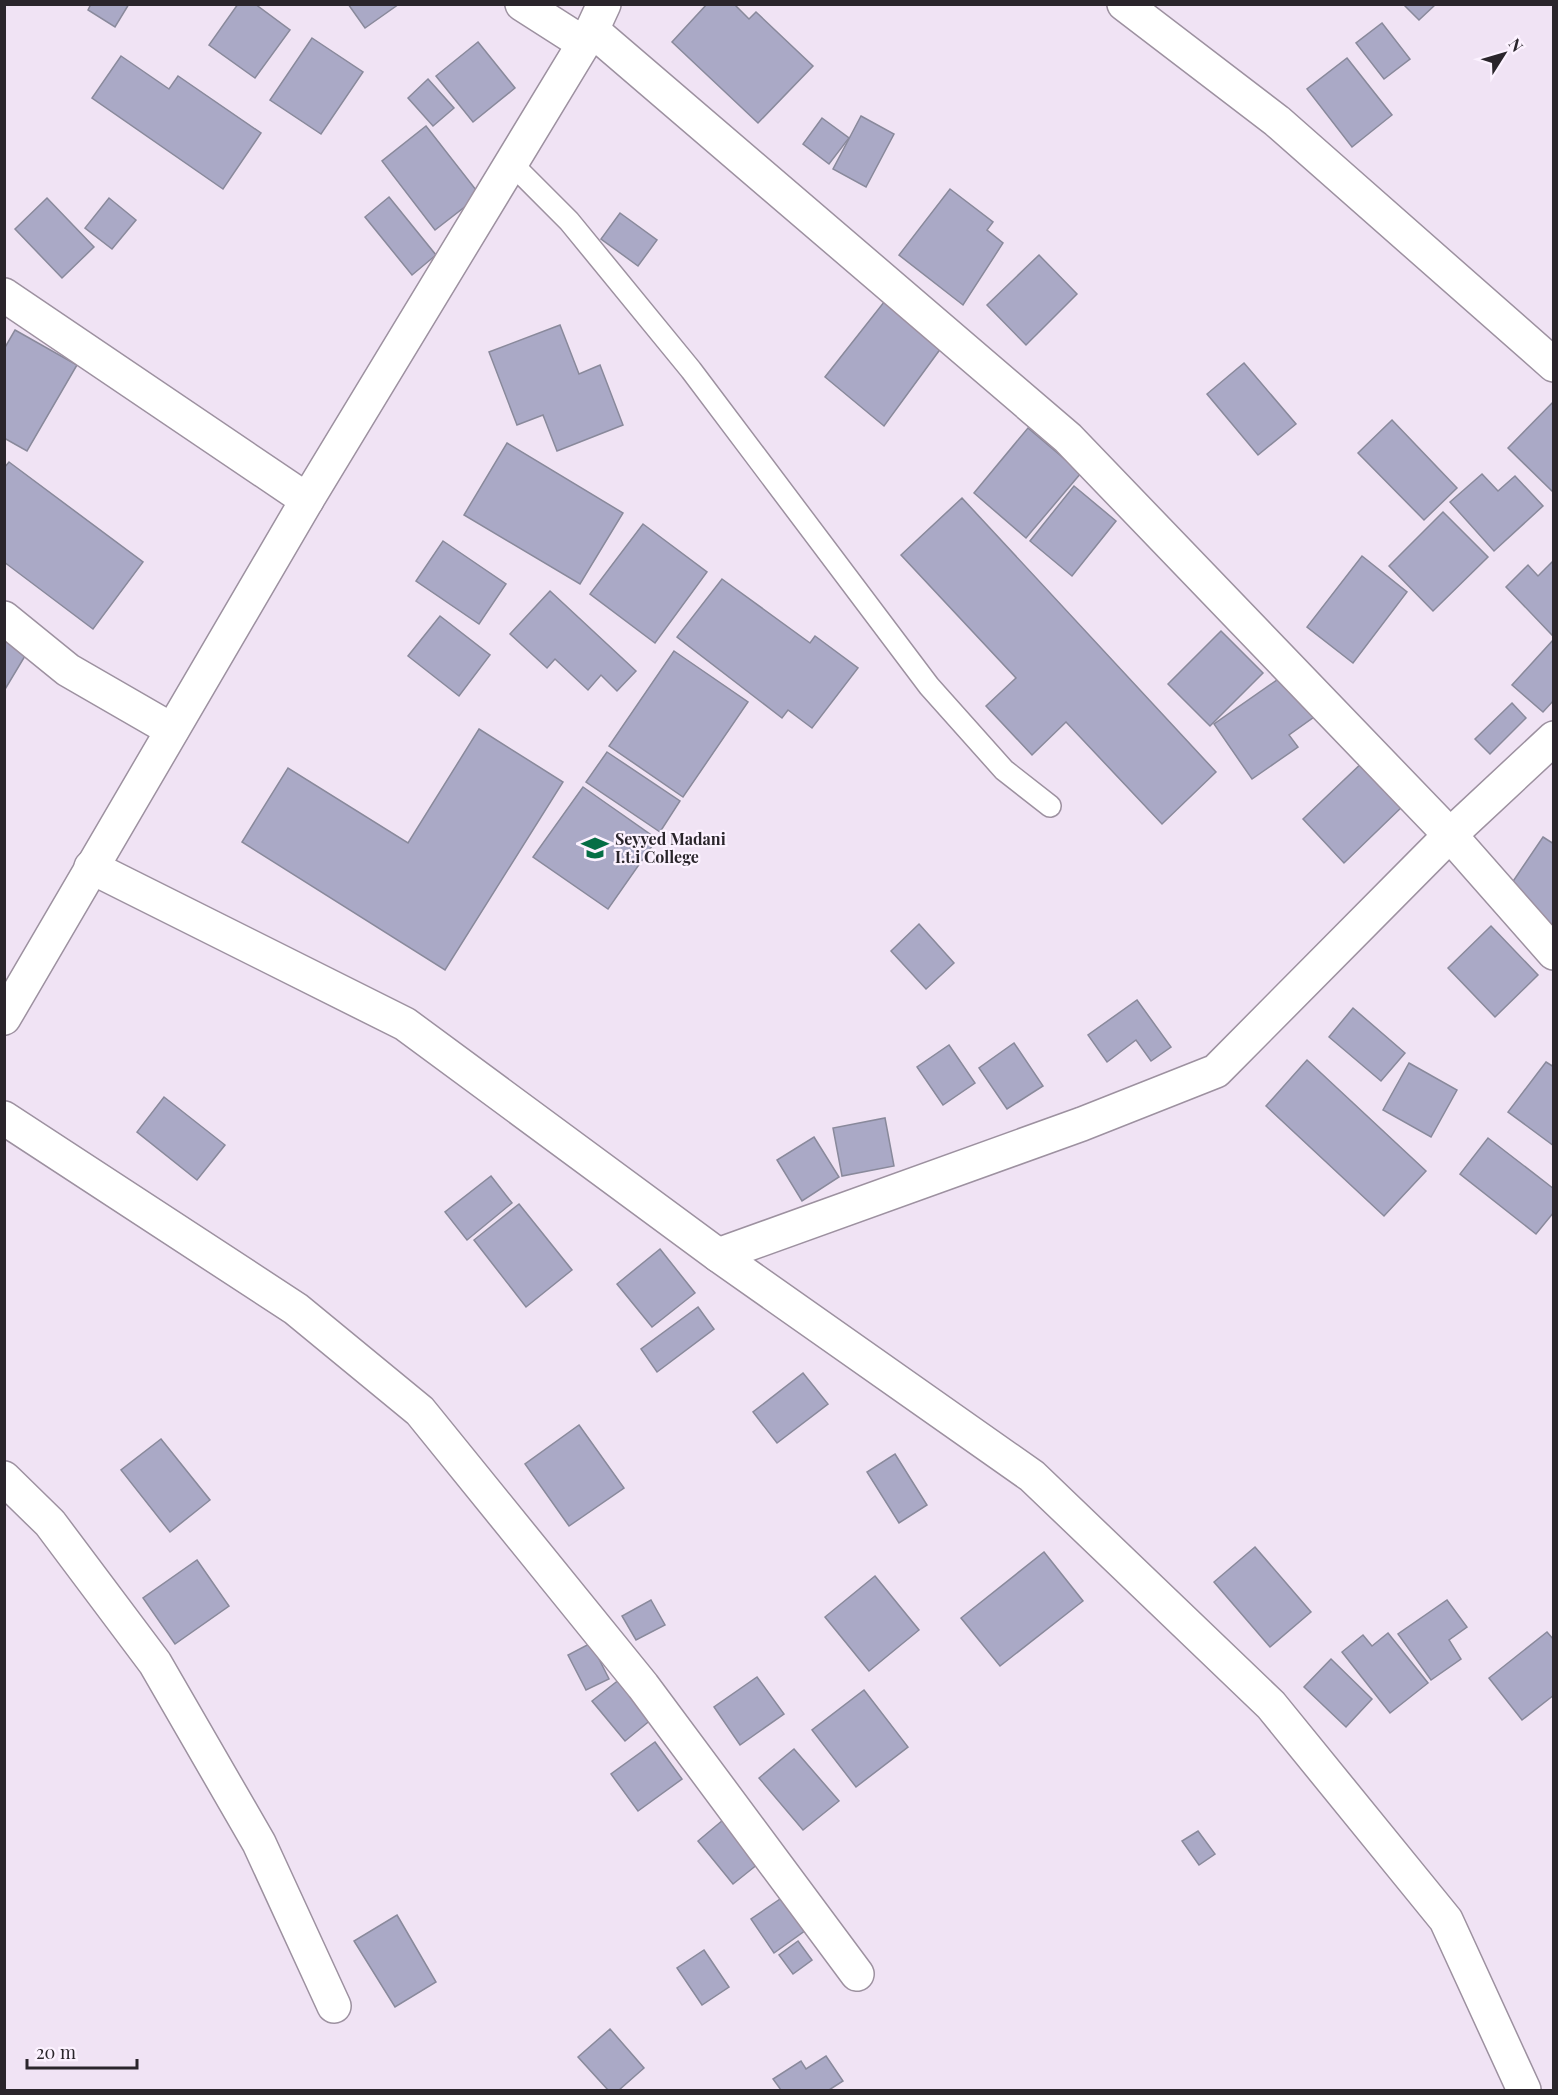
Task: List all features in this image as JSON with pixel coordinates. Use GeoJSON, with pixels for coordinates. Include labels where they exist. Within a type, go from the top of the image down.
{"type":"FeatureCollection","features":[{"type":"Feature","properties":{"kind":"street"},"geometry":{"type":"LineString","coordinates":[[522,4],[593,26],[1068,438],[1450,835],[1554,953]]}},
{"type":"Feature","properties":{"kind":"street"},"geometry":{"type":"LineString","coordinates":[[1124,4],[1277,122],[1550,357]]}},
{"type":"Feature","properties":{"kind":"street"},"geometry":{"type":"LineString","coordinates":[[4,1018],[307,500],[593,26]]}},
{"type":"Feature","properties":{"kind":"street"},"geometry":{"type":"LineString","coordinates":[[4,295],[307,500]]}},
{"type":"Feature","properties":{"kind":"street"},"geometry":{"type":"LineString","coordinates":[[4,618],[68,670],[172,730]]}},
{"type":"Feature","properties":{"kind":"street"},"geometry":{"type":"LineString","coordinates":[[718,1255],[1082,1124],[1216,1071],[1450,835],[1554,738]]}},
{"type":"Feature","properties":{"kind":"street"},"geometry":{"type":"LineString","coordinates":[[91,867],[405,1024],[718,1255],[1032,1476],[1271,1705],[1446,1920],[1524,2091]]}},
{"type":"Feature","properties":{"kind":"street"},"geometry":{"type":"LineString","coordinates":[[4,1118],[296,1309],[420,1411],[643,1686],[857,1974]]}},
{"type":"Feature","properties":{"kind":"street"},"geometry":{"type":"LineString","coordinates":[[4,1478],[50,1523],[155,1663],[259,1843],[334,2006]]}},
{"type":"Feature","properties":{"kind":"lane"},"geometry":{"type":"LineString","coordinates":[[511,163],[569,221],[691,370],[929,686],[972,737],[1004,770],[1050,806]]}},
{"type":"Feature","properties":{"kind":"building"},"geometry":{"type":"Polygon","coordinates":[[[91,4],[129,4],[115,27],[88,10],[91,4]]]}},
{"type":"Feature","properties":{"kind":"building"},"geometry":{"type":"Polygon","coordinates":[[[238,4],[255,4],[290,30],[255,78],[209,45],[238,4]]]}},
{"type":"Feature","properties":{"kind":"building"},"geometry":{"type":"Polygon","coordinates":[[[348,4],[399,4],[365,28],[348,4]]]}},
{"type":"Feature","properties":{"kind":"building"},"geometry":{"type":"Polygon","coordinates":[[[707,4],[734,4],[749,19],[756,12],[813,66],[758,123],[672,42],[707,4]]]}},
{"type":"Feature","properties":{"kind":"building"},"geometry":{"type":"Polygon","coordinates":[[[1403,4],[1436,4],[1419,20],[1403,4]]]}},
{"type":"Feature","properties":{"kind":"building"},"geometry":{"type":"Polygon","coordinates":[[[1382,23],[1410,59],[1384,79],[1356,43],[1382,23]]]}},
{"type":"Feature","properties":{"kind":"building"},"geometry":{"type":"Polygon","coordinates":[[[312,38],[363,72],[321,134],[270,100],[312,38]]]}},
{"type":"Feature","properties":{"kind":"building"},"geometry":{"type":"Polygon","coordinates":[[[478,42],[515,88],[473,122],[436,76],[478,42]]]}},
{"type":"Feature","properties":{"kind":"building"},"geometry":{"type":"Polygon","coordinates":[[[121,56],[169,89],[178,76],[261,133],[223,189],[92,98],[121,56]]]}},
{"type":"Feature","properties":{"kind":"building"},"geometry":{"type":"Polygon","coordinates":[[[1347,58],[1392,115],[1352,147],[1307,89],[1347,58]]]}},
{"type":"Feature","properties":{"kind":"building"},"geometry":{"type":"Polygon","coordinates":[[[428,79],[454,108],[433,126],[408,98],[428,79]]]}},
{"type":"Feature","properties":{"kind":"building"},"geometry":{"type":"Polygon","coordinates":[[[861,116],[894,134],[866,187],[833,169],[861,116]]]}},
{"type":"Feature","properties":{"kind":"building"},"geometry":{"type":"Polygon","coordinates":[[[822,118],[849,138],[829,164],[803,144],[822,118]]]}},
{"type":"Feature","properties":{"kind":"building"},"geometry":{"type":"Polygon","coordinates":[[[426,126],[480,195],[435,230],[382,161],[426,126]]]}},
{"type":"Feature","properties":{"kind":"building"},"geometry":{"type":"Polygon","coordinates":[[[950,189],[993,222],[987,230],[1003,243],[963,305],[899,255],[950,189]]]}},
{"type":"Feature","properties":{"kind":"building"},"geometry":{"type":"Polygon","coordinates":[[[389,197],[436,255],[412,275],[365,217],[389,197]]]}},
{"type":"Feature","properties":{"kind":"building"},"geometry":{"type":"Polygon","coordinates":[[[47,198],[94,247],[62,278],[15,229],[47,198]]]}},
{"type":"Feature","properties":{"kind":"building"},"geometry":{"type":"Polygon","coordinates":[[[109,198],[136,220],[112,249],[85,228],[109,198]]]}},
{"type":"Feature","properties":{"kind":"building"},"geometry":{"type":"Polygon","coordinates":[[[620,213],[657,240],[638,266],[601,239],[620,213]]]}},
{"type":"Feature","properties":{"kind":"building"},"geometry":{"type":"Polygon","coordinates":[[[1039,255],[1077,294],[1026,345],[987,305],[1039,255]]]}},
{"type":"Feature","properties":{"kind":"building"},"geometry":{"type":"Polygon","coordinates":[[[888,297],[944,344],[884,426],[825,377],[888,297]]]}},
{"type":"Feature","properties":{"kind":"building"},"geometry":{"type":"Polygon","coordinates":[[[560,325],[579,374],[600,365],[623,425],[557,451],[543,415],[517,425],[489,352],[560,325]]]}},
{"type":"Feature","properties":{"kind":"building"},"geometry":{"type":"Polygon","coordinates":[[[15,330],[77,365],[27,451],[4,438],[4,349],[15,330]]]}},
{"type":"Feature","properties":{"kind":"building"},"geometry":{"type":"Polygon","coordinates":[[[1244,363],[1296,424],[1258,455],[1207,394],[1244,363]]]}},
{"type":"Feature","properties":{"kind":"building"},"geometry":{"type":"Polygon","coordinates":[[[1554,401],[1554,493],[1508,448],[1554,401]]]}},
{"type":"Feature","properties":{"kind":"building"},"geometry":{"type":"Polygon","coordinates":[[[1392,420],[1457,488],[1424,520],[1358,453],[1392,420]]]}},
{"type":"Feature","properties":{"kind":"building"},"geometry":{"type":"Polygon","coordinates":[[[1028,428],[1081,473],[1026,538],[974,493],[1028,428]]]}},
{"type":"Feature","properties":{"kind":"building"},"geometry":{"type":"Polygon","coordinates":[[[507,443],[623,513],[580,584],[464,515],[507,443]]]}},
{"type":"Feature","properties":{"kind":"building"},"geometry":{"type":"Polygon","coordinates":[[[9,462],[143,562],[93,629],[4,562],[4,468],[9,462]]]}},
{"type":"Feature","properties":{"kind":"building"},"geometry":{"type":"Polygon","coordinates":[[[1482,474],[1498,491],[1515,476],[1543,506],[1494,551],[1450,502],[1482,474]]]}},
{"type":"Feature","properties":{"kind":"building"},"geometry":{"type":"Polygon","coordinates":[[[1074,486],[1116,521],[1072,576],[1030,541],[1074,486]]]}},
{"type":"Feature","properties":{"kind":"building"},"geometry":{"type":"Polygon","coordinates":[[[962,498],[1216,772],[1162,824],[1066,722],[1032,755],[986,706],[1016,678],[901,555],[962,498]]]}},
{"type":"Feature","properties":{"kind":"building"},"geometry":{"type":"Polygon","coordinates":[[[1443,512],[1488,557],[1433,611],[1389,566],[1443,512]]]}},
{"type":"Feature","properties":{"kind":"building"},"geometry":{"type":"Polygon","coordinates":[[[643,524],[707,572],[655,643],[590,594],[643,524]]]}},
{"type":"Feature","properties":{"kind":"building"},"geometry":{"type":"Polygon","coordinates":[[[443,541],[506,584],[479,624],[416,581],[443,541]]]}},
{"type":"Feature","properties":{"kind":"building"},"geometry":{"type":"Polygon","coordinates":[[[1362,556],[1407,592],[1353,663],[1307,627],[1362,556]]]}},
{"type":"Feature","properties":{"kind":"building"},"geometry":{"type":"Polygon","coordinates":[[[1554,560],[1554,634],[1552,635],[1506,587],[1528,565],[1538,576],[1554,560]]]}},
{"type":"Feature","properties":{"kind":"building"},"geometry":{"type":"Polygon","coordinates":[[[722,579],[810,643],[815,636],[858,668],[812,728],[788,710],[782,718],[677,637],[722,579]]]}},
{"type":"Feature","properties":{"kind":"building"},"geometry":{"type":"Polygon","coordinates":[[[550,591],[636,671],[617,691],[601,675],[588,690],[555,659],[547,668],[510,634],[550,591]]]}},
{"type":"Feature","properties":{"kind":"building"},"geometry":{"type":"Polygon","coordinates":[[[440,616],[490,655],[459,696],[408,656],[440,616]]]}},
{"type":"Feature","properties":{"kind":"building"},"geometry":{"type":"Polygon","coordinates":[[[4,630],[31,646],[4,691],[4,630]]]}},
{"type":"Feature","properties":{"kind":"building"},"geometry":{"type":"Polygon","coordinates":[[[1221,631],[1263,673],[1210,726],[1168,684],[1221,631]]]}},
{"type":"Feature","properties":{"kind":"building"},"geometry":{"type":"Polygon","coordinates":[[[1554,639],[1554,700],[1543,712],[1512,685],[1554,639]]]}},
{"type":"Feature","properties":{"kind":"building"},"geometry":{"type":"Polygon","coordinates":[[[674,651],[748,702],[683,797],[609,746],[674,651]]]}},
{"type":"Feature","properties":{"kind":"building"},"geometry":{"type":"Polygon","coordinates":[[[1284,675],[1314,717],[1289,735],[1298,747],[1252,779],[1214,724],[1284,675]]]}},
{"type":"Feature","properties":{"kind":"building"},"geometry":{"type":"Polygon","coordinates":[[[1512,703],[1526,718],[1490,754],[1475,739],[1512,703]]]}},
{"type":"Feature","properties":{"kind":"building"},"geometry":{"type":"Polygon","coordinates":[[[479,729],[563,782],[445,970],[242,842],[288,768],[408,843],[479,729]]]}},
{"type":"Feature","properties":{"kind":"building"},"geometry":{"type":"Polygon","coordinates":[[[607,752],[680,801],[660,832],[586,782],[607,752]]]}},
{"type":"Feature","properties":{"kind":"building"},"geometry":{"type":"Polygon","coordinates":[[[1366,759],[1407,802],[1344,863],[1303,819],[1366,759]]]}},
{"type":"Feature","properties":{"kind":"building","name":"Seyyed Madani I.t.i College"},"geometry":{"type":"Polygon","coordinates":[[[583,787],[657,839],[608,909],[533,857],[583,787]]]}},
{"type":"Feature","properties":{"kind":"building"},"geometry":{"type":"Polygon","coordinates":[[[1543,837],[1554,844],[1554,924],[1549,931],[1501,899],[1543,837]]]}},
{"type":"Feature","properties":{"kind":"building"},"geometry":{"type":"Polygon","coordinates":[[[919,924],[954,963],[926,989],[891,951],[919,924]]]}},
{"type":"Feature","properties":{"kind":"building"},"geometry":{"type":"Polygon","coordinates":[[[1491,926],[1538,975],[1495,1017],[1448,968],[1491,926]]]}},
{"type":"Feature","properties":{"kind":"building"},"geometry":{"type":"Polygon","coordinates":[[[1137,1000],[1171,1047],[1151,1061],[1136,1040],[1107,1062],[1088,1035],[1137,1000]]]}},
{"type":"Feature","properties":{"kind":"building"},"geometry":{"type":"Polygon","coordinates":[[[1353,1008],[1405,1053],[1381,1081],[1329,1037],[1353,1008]]]}},
{"type":"Feature","properties":{"kind":"building"},"geometry":{"type":"Polygon","coordinates":[[[1014,1043],[1043,1086],[1007,1109],[979,1068],[1014,1043]]]}},
{"type":"Feature","properties":{"kind":"building"},"geometry":{"type":"Polygon","coordinates":[[[949,1045],[975,1083],[943,1105],[917,1067],[949,1045]]]}},
{"type":"Feature","properties":{"kind":"building"},"geometry":{"type":"Polygon","coordinates":[[[1307,1060],[1426,1171],[1384,1216],[1266,1106],[1307,1060]]]}},
{"type":"Feature","properties":{"kind":"building"},"geometry":{"type":"Polygon","coordinates":[[[1546,1062],[1554,1067],[1554,1146],[1508,1112],[1546,1062]]]}},
{"type":"Feature","properties":{"kind":"building"},"geometry":{"type":"Polygon","coordinates":[[[1409,1063],[1457,1090],[1431,1137],[1383,1110],[1409,1063]]]}},
{"type":"Feature","properties":{"kind":"building"},"geometry":{"type":"Polygon","coordinates":[[[164,1097],[225,1145],[197,1180],[137,1132],[164,1097]]]}},
{"type":"Feature","properties":{"kind":"building"},"geometry":{"type":"Polygon","coordinates":[[[885,1118],[894,1166],[842,1176],[833,1128],[885,1118]]]}},
{"type":"Feature","properties":{"kind":"building"},"geometry":{"type":"Polygon","coordinates":[[[814,1137],[839,1177],[802,1201],[777,1160],[814,1137]]]}},
{"type":"Feature","properties":{"kind":"building"},"geometry":{"type":"Polygon","coordinates":[[[1488,1138],[1554,1189],[1554,1212],[1536,1234],[1460,1174],[1488,1138]]]}},
{"type":"Feature","properties":{"kind":"building"},"geometry":{"type":"Polygon","coordinates":[[[491,1176],[512,1203],[467,1240],[445,1212],[491,1176]]]}},
{"type":"Feature","properties":{"kind":"building"},"geometry":{"type":"Polygon","coordinates":[[[519,1204],[572,1270],[526,1307],[474,1240],[519,1204]]]}},
{"type":"Feature","properties":{"kind":"building"},"geometry":{"type":"Polygon","coordinates":[[[660,1249],[695,1293],[652,1327],[617,1284],[660,1249]]]}},
{"type":"Feature","properties":{"kind":"building"},"geometry":{"type":"Polygon","coordinates":[[[698,1307],[714,1329],[657,1372],[641,1349],[698,1307]]]}},
{"type":"Feature","properties":{"kind":"building"},"geometry":{"type":"Polygon","coordinates":[[[803,1373],[828,1404],[777,1443],[753,1412],[803,1373]]]}},
{"type":"Feature","properties":{"kind":"building"},"geometry":{"type":"Polygon","coordinates":[[[579,1425],[624,1488],[569,1526],[525,1464],[579,1425]]]}},
{"type":"Feature","properties":{"kind":"building"},"geometry":{"type":"Polygon","coordinates":[[[161,1439],[210,1500],[170,1532],[121,1470],[161,1439]]]}},
{"type":"Feature","properties":{"kind":"building"},"geometry":{"type":"Polygon","coordinates":[[[895,1454],[927,1505],[899,1523],[867,1472],[895,1454]]]}},
{"type":"Feature","properties":{"kind":"building"},"geometry":{"type":"Polygon","coordinates":[[[1255,1547],[1311,1612],[1270,1647],[1214,1582],[1255,1547]]]}},
{"type":"Feature","properties":{"kind":"building"},"geometry":{"type":"Polygon","coordinates":[[[1044,1552],[1083,1601],[1000,1666],[961,1618],[1044,1552]]]}},
{"type":"Feature","properties":{"kind":"building"},"geometry":{"type":"Polygon","coordinates":[[[197,1560],[229,1606],[175,1644],[143,1598],[197,1560]]]}},
{"type":"Feature","properties":{"kind":"building"},"geometry":{"type":"Polygon","coordinates":[[[875,1576],[919,1630],[869,1671],[825,1617],[875,1576]]]}},
{"type":"Feature","properties":{"kind":"building"},"geometry":{"type":"Polygon","coordinates":[[[651,1600],[665,1625],[636,1640],[622,1616],[651,1600]]]}},
{"type":"Feature","properties":{"kind":"building"},"geometry":{"type":"Polygon","coordinates":[[[1447,1600],[1467,1627],[1449,1640],[1461,1659],[1431,1680],[1398,1634],[1447,1600]]]}},
{"type":"Feature","properties":{"kind":"building"},"geometry":{"type":"Polygon","coordinates":[[[1547,1632],[1554,1640],[1554,1695],[1522,1720],[1489,1678],[1547,1632]]]}},
{"type":"Feature","properties":{"kind":"building"},"geometry":{"type":"Polygon","coordinates":[[[1388,1633],[1428,1683],[1390,1713],[1342,1652],[1363,1635],[1372,1646],[1388,1633]]]}},
{"type":"Feature","properties":{"kind":"building"},"geometry":{"type":"Polygon","coordinates":[[[591,1643],[609,1679],[586,1690],[568,1655],[591,1643]]]}},
{"type":"Feature","properties":{"kind":"building"},"geometry":{"type":"Polygon","coordinates":[[[1331,1659],[1372,1699],[1346,1727],[1304,1687],[1331,1659]]]}},
{"type":"Feature","properties":{"kind":"building"},"geometry":{"type":"Polygon","coordinates":[[[757,1677],[784,1714],[740,1745],[714,1707],[757,1677]]]}},
{"type":"Feature","properties":{"kind":"building"},"geometry":{"type":"Polygon","coordinates":[[[620,1679],[652,1719],[625,1741],[592,1701],[620,1679]]]}},
{"type":"Feature","properties":{"kind":"building"},"geometry":{"type":"Polygon","coordinates":[[[864,1690],[908,1747],[856,1787],[812,1730],[864,1690]]]}},
{"type":"Feature","properties":{"kind":"building"},"geometry":{"type":"Polygon","coordinates":[[[655,1742],[682,1779],[638,1811],[611,1774],[655,1742]]]}},
{"type":"Feature","properties":{"kind":"building"},"geometry":{"type":"Polygon","coordinates":[[[794,1749],[839,1801],[803,1830],[759,1778],[794,1749]]]}},
{"type":"Feature","properties":{"kind":"building"},"geometry":{"type":"Polygon","coordinates":[[[723,1820],[758,1864],[733,1884],[698,1841],[723,1820]]]}},
{"type":"Feature","properties":{"kind":"building"},"geometry":{"type":"Polygon","coordinates":[[[1198,1831],[1215,1854],[1199,1865],[1182,1841],[1198,1831]]]}},
{"type":"Feature","properties":{"kind":"building"},"geometry":{"type":"Polygon","coordinates":[[[783,1897],[806,1930],[774,1953],[751,1919],[783,1897]]]}},
{"type":"Feature","properties":{"kind":"building"},"geometry":{"type":"Polygon","coordinates":[[[397,1915],[436,1982],[395,2007],[354,1941],[397,1915]]]}},
{"type":"Feature","properties":{"kind":"building"},"geometry":{"type":"Polygon","coordinates":[[[798,1941],[812,1960],[793,1974],[779,1955],[798,1941]]]}},
{"type":"Feature","properties":{"kind":"building"},"geometry":{"type":"Polygon","coordinates":[[[704,1950],[729,1987],[702,2005],[677,1968],[704,1950]]]}},
{"type":"Feature","properties":{"kind":"building"},"geometry":{"type":"Polygon","coordinates":[[[610,2029],[644,2068],[619,2090],[608,2090],[578,2057],[610,2029]]]}},
{"type":"Feature","properties":{"kind":"building"},"geometry":{"type":"Polygon","coordinates":[[[826,2056],[843,2081],[829,2090],[781,2090],[773,2079],[801,2061],[806,2069],[826,2056]]]}},
{"type":"Feature","properties":{"kind":"place","name":"Seyyed Madani I.t.i College"},"geometry":{"type":"Point","coordinates":[595,848]}}]}
